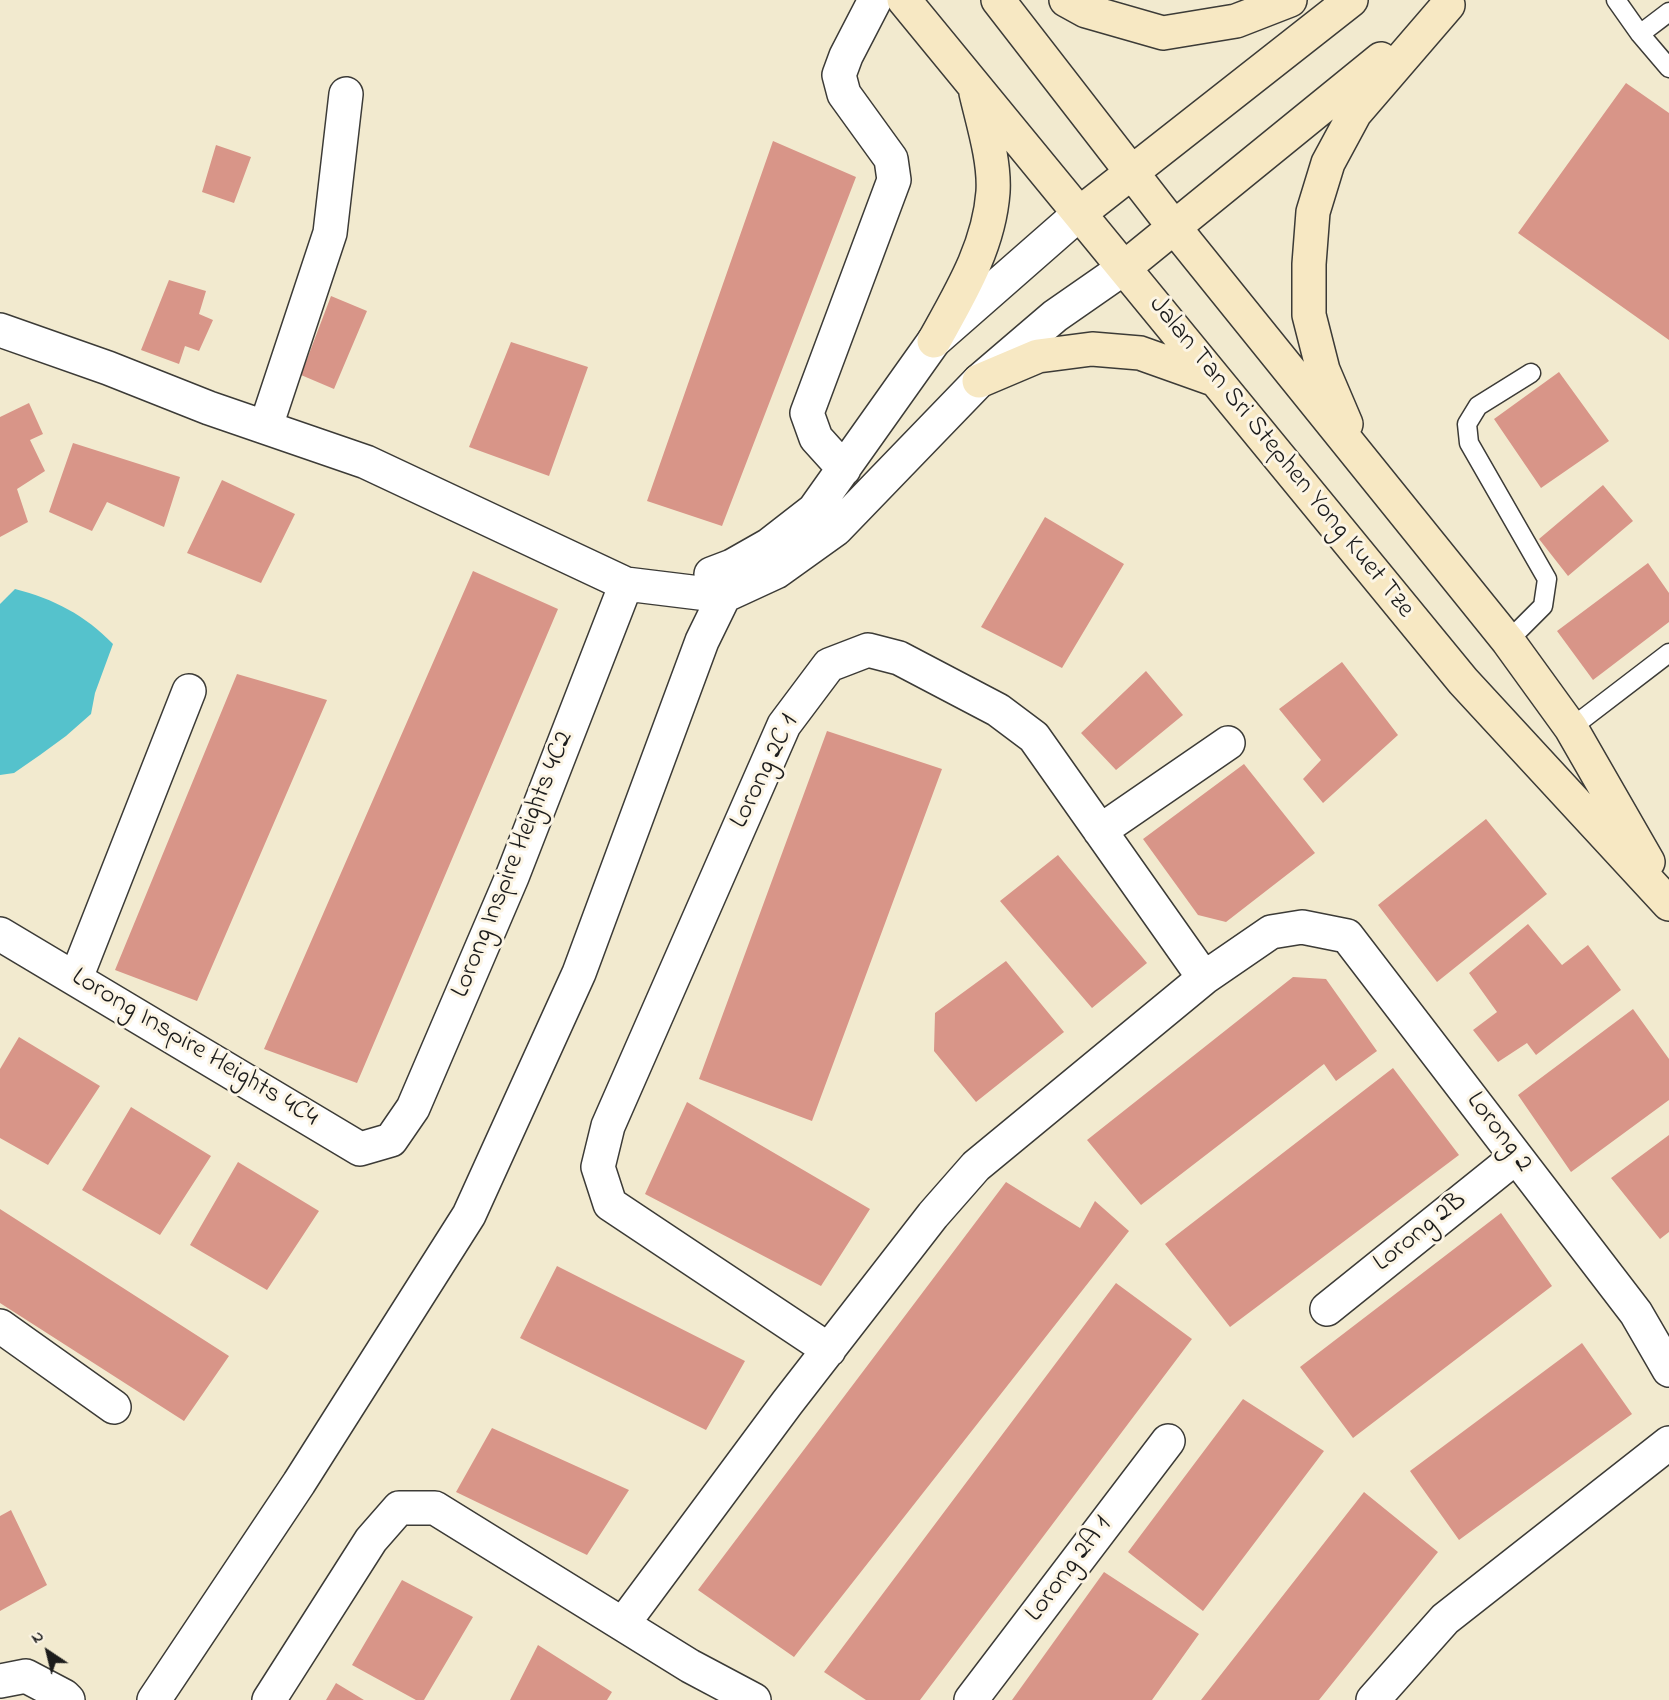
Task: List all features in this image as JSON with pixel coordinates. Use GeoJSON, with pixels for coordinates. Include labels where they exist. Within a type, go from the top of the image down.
{"type":"FeatureCollection","features":[{"type":"Feature","properties":{"kind":"main road","name":"Jalan Tan Sri Stephen Yong Kuet Tze"},"geometry":{"type":"LineString","coordinates":[[904,0],[1463,681],[1669,904]]}},
{"type":"Feature","properties":{"kind":"main road"},"geometry":{"type":"LineString","coordinates":[[998,0],[1174,227],[1508,641],[1571,728],[1669,898]]}},
{"type":"Feature","properties":{"kind":"main road"},"geometry":{"type":"LineString","coordinates":[[1066,0],[1086,11],[1163,33],[1236,21],[1290,0]]}},
{"type":"Feature","properties":{"kind":"main road"},"geometry":{"type":"LineString","coordinates":[[1080,213],[1351,0]]}},
{"type":"Feature","properties":{"kind":"main road"},"geometry":{"type":"LineString","coordinates":[[1124,268],[1451,2]]}},
{"type":"Feature","properties":{"kind":"main road"},"geometry":{"type":"LineString","coordinates":[[1362,460],[1323,370],[1309,315],[1309,264],[1313,212],[1328,163],[1355,112],[1451,2]]}},
{"type":"Feature","properties":{"kind":"main road"},"geometry":{"type":"LineString","coordinates":[[934,340],[963,290],[984,244],[993,191],[989,149],[975,86]]}},
{"type":"Feature","properties":{"kind":"main road"},"geometry":{"type":"LineString","coordinates":[[979,381],[1038,356],[1092,349],[1140,353],[1216,380]]}},
{"type":"Feature","properties":{"kind":"street"},"geometry":{"type":"LineString","coordinates":[[844,469],[816,438],[807,412],[894,180],[891,159],[844,94],[839,75],[846,56],[875,0]]}},
{"type":"Feature","properties":{"kind":"street"},"geometry":{"type":"LineString","coordinates":[[266,426],[330,233],[346,94]]}},
{"type":"Feature","properties":{"kind":"street"},"geometry":{"type":"LineString","coordinates":[[154,1700],[299,1484],[469,1215],[579,973],[702,641],[728,581],[814,510],[934,340],[1080,213]]}},
{"type":"Feature","properties":{"kind":"street"},"geometry":{"type":"LineString","coordinates":[[0,330],[108,368],[209,408],[366,462],[626,584],[708,575],[728,581],[776,572],[836,529],[979,381],[1055,316],[1124,268]]}},
{"type":"Feature","properties":{"kind":"street","name":"Lorong Inspire Heights 4C2"},"geometry":{"type":"LineString","coordinates":[[391,1140],[413,1108],[512,877],[626,584]]}},
{"type":"Feature","properties":{"kind":"street","name":"Lorong 2C 1"},"geometry":{"type":"LineString","coordinates":[[829,1350],[610,1204],[598,1167],[608,1126],[784,725],[829,665],[868,650],[899,658],[998,710],[1034,737],[1204,978]]}},
{"type":"Feature","properties":{"kind":"street"},"geometry":{"type":"LineString","coordinates":[[76,978],[189,691]]}},
{"type":"Feature","properties":{"kind":"street"},"geometry":{"type":"LineString","coordinates":[[1100,831],[1227,743]]}},
{"type":"Feature","properties":{"kind":"street","name":"Lorong 2"},"geometry":{"type":"LineString","coordinates":[[1204,978],[1271,932],[1302,927],[1347,936],[1636,1313],[1669,1370]]}},
{"type":"Feature","properties":{"kind":"street","name":"Lorong Inspire Heights 4C4"},"geometry":{"type":"LineString","coordinates":[[0,934],[360,1149],[391,1140]]}},
{"type":"Feature","properties":{"kind":"street"},"geometry":{"type":"LineString","coordinates":[[623,1624],[933,1215],[976,1166],[1204,978]]}},
{"type":"Feature","properties":{"kind":"street","name":"Lorong 2B"},"geometry":{"type":"LineString","coordinates":[[1327,1309],[1516,1157]]}},
{"type":"Feature","properties":{"kind":"street"},"geometry":{"type":"LineString","coordinates":[[0,1326],[114,1407]]}},
{"type":"Feature","properties":{"kind":"street","name":"Lorong 2A 1"},"geometry":{"type":"LineString","coordinates":[[971,1700],[1168,1441]]}},
{"type":"Feature","properties":{"kind":"street"},"geometry":{"type":"LineString","coordinates":[[1373,1700],[1445,1618],[1669,1443]]}},
{"type":"Feature","properties":{"kind":"street"},"geometry":{"type":"LineString","coordinates":[[269,1700],[371,1540],[399,1508],[435,1508],[690,1666],[754,1700]]}},
{"type":"Feature","properties":{"kind":"street"},"geometry":{"type":"LineString","coordinates":[[0,1681],[26,1676],[68,1700]]}},
{"type":"Feature","properties":{"kind":"lane"},"geometry":{"type":"LineString","coordinates":[[1616,0],[1640,34],[1669,68]]}},
{"type":"Feature","properties":{"kind":"lane"},"geometry":{"type":"LineString","coordinates":[[1640,34],[1669,12]]}},
{"type":"Feature","properties":{"kind":"lane"},"geometry":{"type":"LineString","coordinates":[[1508,641],[1543,606],[1547,579],[1469,443],[1467,424],[1478,406],[1531,373]]}},
{"type":"Feature","properties":{"kind":"lane"},"geometry":{"type":"LineString","coordinates":[[1571,728],[1669,653]]}},
{"type":"Feature","properties":{"kind":"water"},"geometry":{"type":"Polygon","coordinates":[[[15,589],[68,609],[80,616],[113,644],[95,693],[91,714],[66,736],[14,773],[0,775],[0,604],[15,589]]]}},
{"type":"Feature","properties":{"kind":"building"},"geometry":{"type":"Polygon","coordinates":[[[1626,83],[1669,113],[1669,340],[1518,233],[1626,83]]]}},
{"type":"Feature","properties":{"kind":"building"},"geometry":{"type":"Polygon","coordinates":[[[773,141],[856,177],[722,526],[647,501],[773,141]]]}},
{"type":"Feature","properties":{"kind":"building"},"geometry":{"type":"Polygon","coordinates":[[[216,145],[251,157],[234,203],[202,192],[216,145]]]}},
{"type":"Feature","properties":{"kind":"building"},"geometry":{"type":"Polygon","coordinates":[[[169,280],[206,291],[199,314],[213,320],[199,351],[185,346],[179,364],[141,350],[169,280]]]}},
{"type":"Feature","properties":{"kind":"building"},"geometry":{"type":"Polygon","coordinates":[[[331,296],[367,311],[334,389],[301,375],[331,296]]]}},
{"type":"Feature","properties":{"kind":"building"},"geometry":{"type":"Polygon","coordinates":[[[511,342],[588,367],[549,476],[469,447],[511,342]]]}},
{"type":"Feature","properties":{"kind":"building"},"geometry":{"type":"Polygon","coordinates":[[[1559,372],[1609,441],[1541,488],[1494,419],[1559,372]]]}},
{"type":"Feature","properties":{"kind":"building"},"geometry":{"type":"Polygon","coordinates":[[[29,403],[43,434],[30,440],[45,471],[17,489],[28,522],[0,537],[0,417],[29,403]]]}},
{"type":"Feature","properties":{"kind":"building"},"geometry":{"type":"Polygon","coordinates":[[[73,443],[180,477],[164,527],[107,502],[92,531],[49,512],[73,443]]]}},
{"type":"Feature","properties":{"kind":"building"},"geometry":{"type":"Polygon","coordinates":[[[222,480],[295,514],[261,583],[187,553],[222,480]]]}},
{"type":"Feature","properties":{"kind":"building"},"geometry":{"type":"Polygon","coordinates":[[[1603,485],[1633,521],[1568,576],[1539,539],[1603,485]]]}},
{"type":"Feature","properties":{"kind":"building"},"geometry":{"type":"Polygon","coordinates":[[[1045,517],[1124,564],[1062,668],[981,627],[1045,517]]]}},
{"type":"Feature","properties":{"kind":"building"},"geometry":{"type":"Polygon","coordinates":[[[1648,563],[1669,593],[1669,622],[1593,680],[1557,631],[1648,563]]]}},
{"type":"Feature","properties":{"kind":"building"},"geometry":{"type":"Polygon","coordinates":[[[473,571],[558,609],[357,1083],[264,1049],[473,571]]]}},
{"type":"Feature","properties":{"kind":"building"},"geometry":{"type":"Polygon","coordinates":[[[1342,662],[1398,735],[1323,803],[1303,779],[1321,760],[1279,709],[1342,662]]]}},
{"type":"Feature","properties":{"kind":"building"},"geometry":{"type":"Polygon","coordinates":[[[1146,671],[1183,715],[1116,770],[1081,733],[1146,671]]]}},
{"type":"Feature","properties":{"kind":"building"},"geometry":{"type":"Polygon","coordinates":[[[237,674],[327,700],[197,1001],[115,970],[237,674]]]}},
{"type":"Feature","properties":{"kind":"building"},"geometry":{"type":"Polygon","coordinates":[[[827,731],[942,769],[812,1121],[699,1079],[827,731]]]}},
{"type":"Feature","properties":{"kind":"building"},"geometry":{"type":"Polygon","coordinates":[[[1244,764],[1315,853],[1226,922],[1198,915],[1143,839],[1244,764]]]}},
{"type":"Feature","properties":{"kind":"building"},"geometry":{"type":"Polygon","coordinates":[[[1486,819],[1547,894],[1437,982],[1378,905],[1486,819]]]}},
{"type":"Feature","properties":{"kind":"building"},"geometry":{"type":"Polygon","coordinates":[[[1058,855],[1147,963],[1092,1008],[1000,901],[1058,855]]]}},
{"type":"Feature","properties":{"kind":"building"},"geometry":{"type":"Polygon","coordinates":[[[1528,924],[1562,965],[1588,945],[1621,990],[1536,1055],[1527,1043],[1498,1062],[1473,1030],[1497,1012],[1469,973],[1528,924]]]}},
{"type":"Feature","properties":{"kind":"building"},"geometry":{"type":"Polygon","coordinates":[[[1006,961],[1064,1032],[976,1102],[934,1051],[935,1013],[1006,961]]]}},
{"type":"Feature","properties":{"kind":"building"},"geometry":{"type":"Polygon","coordinates":[[[1293,977],[1326,979],[1377,1051],[1336,1081],[1324,1064],[1141,1205],[1087,1140],[1293,977]]]}},
{"type":"Feature","properties":{"kind":"building"},"geometry":{"type":"Polygon","coordinates":[[[1633,1009],[1669,1059],[1669,1100],[1571,1172],[1518,1095],[1633,1009]]]}},
{"type":"Feature","properties":{"kind":"building"},"geometry":{"type":"Polygon","coordinates":[[[19,1037],[100,1086],[48,1165],[0,1138],[0,1069],[19,1037]]]}},
{"type":"Feature","properties":{"kind":"building"},"geometry":{"type":"Polygon","coordinates":[[[1393,1068],[1459,1155],[1230,1327],[1165,1244],[1393,1068]]]}},
{"type":"Feature","properties":{"kind":"building"},"geometry":{"type":"Polygon","coordinates":[[[687,1102],[870,1209],[821,1286],[645,1194],[687,1102]]]}},
{"type":"Feature","properties":{"kind":"building"},"geometry":{"type":"Polygon","coordinates":[[[131,1107],[211,1156],[160,1235],[82,1190],[131,1107]]]}},
{"type":"Feature","properties":{"kind":"building"},"geometry":{"type":"Polygon","coordinates":[[[1669,1135],[1669,1232],[1660,1239],[1611,1178],[1669,1135]]]}},
{"type":"Feature","properties":{"kind":"building"},"geometry":{"type":"Polygon","coordinates":[[[238,1162],[319,1211],[267,1290],[190,1245],[238,1162]]]}},
{"type":"Feature","properties":{"kind":"building"},"geometry":{"type":"Polygon","coordinates":[[[1006,1182],[1080,1228],[1095,1201],[1129,1231],[794,1657],[698,1590],[1006,1182]]]}},
{"type":"Feature","properties":{"kind":"building"},"geometry":{"type":"Polygon","coordinates":[[[0,1209],[229,1356],[184,1421],[0,1303],[0,1209]]]}},
{"type":"Feature","properties":{"kind":"building"},"geometry":{"type":"Polygon","coordinates":[[[1501,1213],[1552,1286],[1353,1438],[1300,1367],[1501,1213]]]}},
{"type":"Feature","properties":{"kind":"building"},"geometry":{"type":"Polygon","coordinates":[[[557,1266],[745,1361],[706,1430],[520,1338],[557,1266]]]}},
{"type":"Feature","properties":{"kind":"building"},"geometry":{"type":"Polygon","coordinates":[[[1116,1283],[1192,1339],[920,1700],[866,1700],[824,1672],[1116,1283]]]}},
{"type":"Feature","properties":{"kind":"building"},"geometry":{"type":"Polygon","coordinates":[[[1582,1343],[1632,1414],[1459,1540],[1410,1471],[1582,1343]]]}},
{"type":"Feature","properties":{"kind":"building"},"geometry":{"type":"Polygon","coordinates":[[[1243,1399],[1324,1451],[1203,1611],[1128,1552],[1243,1399]]]}},
{"type":"Feature","properties":{"kind":"building"},"geometry":{"type":"Polygon","coordinates":[[[492,1428],[629,1490],[587,1555],[456,1492],[492,1428]]]}},
{"type":"Feature","properties":{"kind":"building"},"geometry":{"type":"Polygon","coordinates":[[[1364,1492],[1438,1552],[1319,1700],[1201,1700],[1364,1492]]]}},
{"type":"Feature","properties":{"kind":"building"},"geometry":{"type":"Polygon","coordinates":[[[11,1510],[47,1585],[0,1611],[0,1516],[11,1510]]]}},
{"type":"Feature","properties":{"kind":"building"},"geometry":{"type":"Polygon","coordinates":[[[1104,1572],[1199,1634],[1152,1700],[1012,1700],[1104,1572]]]}},
{"type":"Feature","properties":{"kind":"building"},"geometry":{"type":"Polygon","coordinates":[[[402,1580],[473,1617],[424,1700],[416,1700],[352,1665],[402,1580]]]}},
{"type":"Feature","properties":{"kind":"building"},"geometry":{"type":"Polygon","coordinates":[[[538,1645],[612,1692],[607,1700],[510,1700],[538,1645]]]}},
{"type":"Feature","properties":{"kind":"building"},"geometry":{"type":"Polygon","coordinates":[[[336,1683],[364,1700],[326,1700],[336,1683]]]}}]}
